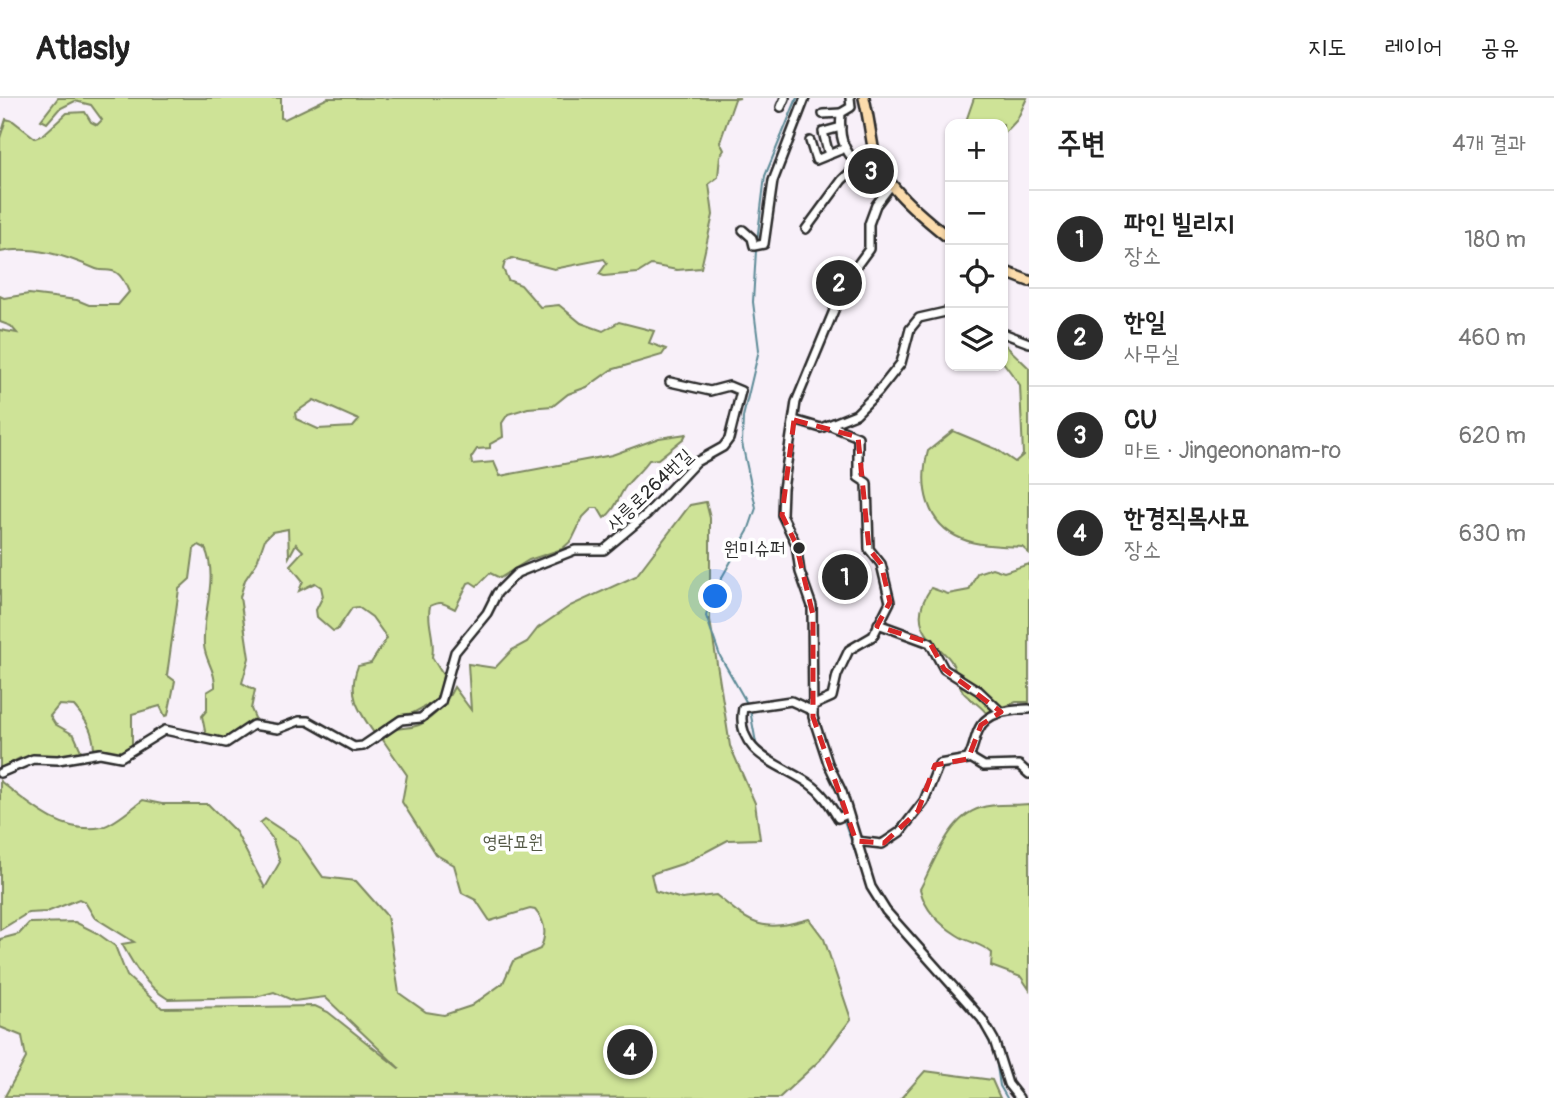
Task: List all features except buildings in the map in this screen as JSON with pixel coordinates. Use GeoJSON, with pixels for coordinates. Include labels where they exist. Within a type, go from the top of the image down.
{"type":"FeatureCollection","features":[{"type":"Feature","properties":{"kind":"main road"},"geometry":{"type":"LineString","coordinates":[[864,98],[874,150],[892,184],[945,234]]}},
{"type":"Feature","properties":{"kind":"main road"},"geometry":{"type":"LineString","coordinates":[[1008,273],[1029,281]]}},
{"type":"Feature","properties":{"kind":"street"},"geometry":{"type":"LineString","coordinates":[[780,107],[785,98]]}},
{"type":"Feature","properties":{"kind":"street"},"geometry":{"type":"LineString","coordinates":[[743,230],[757,247],[765,242],[769,197],[775,171],[806,98]]}},
{"type":"Feature","properties":{"kind":"street"},"geometry":{"type":"LineString","coordinates":[[823,114],[841,114],[851,107],[850,98]]}},
{"type":"Feature","properties":{"kind":"street"},"geometry":{"type":"LineString","coordinates":[[841,114],[843,149],[858,165]]}},
{"type":"Feature","properties":{"kind":"street"},"geometry":{"type":"LineString","coordinates":[[829,155],[823,132],[841,127]]}},
{"type":"Feature","properties":{"kind":"street"},"geometry":{"type":"LineString","coordinates":[[810,141],[816,160],[843,149]]}},
{"type":"Feature","properties":{"kind":"street"},"geometry":{"type":"LineString","coordinates":[[806,229],[842,180],[874,150]]}},
{"type":"Feature","properties":{"kind":"street"},"geometry":{"type":"LineString","coordinates":[[892,184],[876,205],[869,224],[869,249],[847,279],[802,386],[783,489],[782,515],[796,544],[800,572],[812,606],[813,708],[819,740],[842,792],[844,815],[876,896],[982,1019],[994,1040],[1008,1084],[1019,1098]]}},
{"type":"Feature","properties":{"kind":"street"},"geometry":{"type":"LineString","coordinates":[[794,420],[821,428],[856,414],[901,363],[910,329],[919,318],[945,312]]}},
{"type":"Feature","properties":{"kind":"street"},"geometry":{"type":"LineString","coordinates":[[1008,334],[1029,343]]}},
{"type":"Feature","properties":{"kind":"street","name":"사릉로264번길"},"geometry":{"type":"LineString","coordinates":[[0,773],[24,760],[58,760],[100,753],[121,758],[165,730],[226,743],[253,725],[278,729],[299,721],[308,721],[354,747],[363,746],[401,720],[421,718],[441,702],[455,652],[487,613],[497,593],[517,573],[575,550],[604,550],[647,514],[696,462],[723,447],[729,439],[741,391],[729,386],[710,391],[670,382]]}},
{"type":"Feature","properties":{"kind":"street"},"geometry":{"type":"LineString","coordinates":[[831,426],[858,437],[859,477],[867,483],[869,548],[881,564],[890,602],[873,636],[849,650],[837,675],[832,697],[813,708],[791,701],[741,710],[744,733],[754,751],[809,783],[844,815]]}},
{"type":"Feature","properties":{"kind":"street"},"geometry":{"type":"LineString","coordinates":[[878,624],[928,642],[944,670],[979,691],[1001,712]]}},
{"type":"Feature","properties":{"kind":"street"},"geometry":{"type":"LineString","coordinates":[[969,757],[981,725],[1001,712],[1029,709]]}},
{"type":"Feature","properties":{"kind":"street"},"geometry":{"type":"LineString","coordinates":[[856,841],[888,842],[918,811],[939,764],[969,757],[984,766],[1019,765],[1029,774]]}},
{"type":"Feature","properties":{"kind":"highlighted area"},"geometry":{"type":"Polygon","coordinates":[[[794,420],[858,437],[869,549],[881,564],[890,602],[877,626],[930,643],[944,669],[1001,712],[981,725],[968,759],[935,765],[918,811],[884,843],[856,841],[813,717],[813,615],[796,544],[782,515],[794,420]]]}},
{"type":"Feature","properties":{"kind":"green space"},"geometry":{"type":"Polygon","coordinates":[[[58,98],[281,98],[281,118],[285,119],[328,98],[740,98],[735,99],[720,142],[724,150],[720,156],[718,177],[709,184],[713,215],[701,268],[677,270],[651,265],[638,273],[604,276],[599,274],[607,263],[604,259],[554,269],[512,258],[505,262],[503,269],[508,280],[521,285],[540,307],[559,305],[581,323],[603,331],[619,322],[654,331],[649,343],[666,349],[662,355],[611,370],[587,387],[568,394],[553,406],[528,408],[508,414],[502,423],[503,437],[490,444],[490,448],[477,449],[471,458],[472,464],[494,462],[500,476],[612,455],[659,438],[686,434],[658,459],[649,460],[626,486],[608,515],[604,518],[598,508],[592,508],[583,517],[572,540],[562,549],[529,560],[500,578],[490,573],[477,586],[468,583],[455,609],[440,603],[430,606],[432,657],[443,675],[439,699],[413,713],[398,716],[374,733],[356,701],[355,676],[358,666],[371,663],[387,638],[372,617],[358,607],[352,608],[337,630],[333,631],[317,617],[316,610],[323,596],[321,587],[315,583],[299,591],[303,581],[290,565],[303,551],[296,544],[289,557],[288,529],[272,532],[265,539],[257,562],[245,580],[240,597],[249,658],[242,683],[255,690],[251,709],[255,718],[227,739],[206,736],[202,716],[207,710],[207,692],[215,687],[215,681],[204,645],[210,584],[209,560],[205,548],[199,545],[194,549],[190,579],[179,589],[167,675],[175,681],[168,715],[165,716],[160,706],[132,714],[132,750],[121,755],[94,749],[91,732],[79,712],[74,706],[59,705],[50,716],[55,724],[74,735],[82,753],[20,758],[0,769],[0,330],[17,333],[11,326],[0,322],[0,296],[4,298],[29,294],[77,300],[89,305],[118,305],[129,292],[121,277],[112,271],[99,270],[61,256],[37,251],[0,252],[0,138],[6,119],[13,121],[35,138],[43,135],[67,113],[85,112],[91,122],[97,125],[102,120],[91,105],[75,101],[59,109],[47,123],[41,120],[58,98]],[[314,400],[295,413],[296,419],[318,429],[353,427],[359,420],[314,400]]]}},
{"type":"Feature","properties":{"kind":"green space"},"geometry":{"type":"Polygon","coordinates":[[[974,98],[1027,98],[1017,120],[1008,130],[1008,119],[967,119],[974,98]]]}},
{"type":"Feature","properties":{"kind":"green space"},"geometry":{"type":"Polygon","coordinates":[[[1008,348],[1029,368],[1029,553],[1022,547],[976,543],[950,532],[933,514],[925,490],[924,477],[928,451],[953,431],[996,449],[1015,462],[1023,455],[1020,385],[1008,369],[1008,348]]]}},
{"type":"Feature","properties":{"kind":"green space","name":"영락묘원"},"geometry":{"type":"Polygon","coordinates":[[[706,502],[710,518],[710,620],[730,746],[755,803],[760,839],[728,840],[685,863],[651,874],[655,891],[682,899],[716,895],[758,924],[779,925],[809,919],[824,939],[851,1019],[820,1060],[779,1098],[5,1096],[26,1058],[22,1036],[0,1027],[0,939],[19,934],[29,923],[75,922],[97,933],[115,946],[127,976],[162,1008],[315,1006],[328,1012],[400,1069],[325,997],[294,1001],[274,992],[256,997],[168,999],[147,982],[122,944],[134,942],[94,917],[85,902],[79,899],[47,912],[28,913],[0,930],[0,781],[47,816],[73,826],[87,828],[112,823],[143,800],[162,804],[208,804],[236,832],[265,888],[280,862],[272,838],[260,823],[265,819],[297,840],[323,877],[356,881],[387,916],[399,993],[426,1012],[444,1015],[471,1006],[503,983],[513,961],[540,949],[544,939],[543,924],[535,910],[530,909],[490,921],[476,900],[462,893],[454,865],[435,854],[402,802],[407,775],[383,740],[390,731],[416,726],[432,717],[454,687],[471,710],[468,664],[495,668],[512,650],[527,642],[538,628],[570,606],[636,576],[690,505],[706,502]]]}},
{"type":"Feature","properties":{"kind":"green space"},"geometry":{"type":"Polygon","coordinates":[[[1029,564],[1029,702],[1016,702],[987,714],[963,692],[951,661],[927,634],[921,618],[921,609],[931,588],[948,594],[969,590],[977,573],[992,568],[1004,572],[1029,564]]]}},
{"type":"Feature","properties":{"kind":"green space"},"geometry":{"type":"Polygon","coordinates":[[[1029,804],[1029,989],[1021,977],[991,966],[992,953],[988,950],[961,938],[938,921],[925,903],[920,889],[951,831],[969,813],[992,806],[1029,804]]]}},
{"type":"Feature","properties":{"kind":"green space"},"geometry":{"type":"Polygon","coordinates":[[[925,1071],[992,1080],[1000,1098],[901,1098],[925,1071]]]}},
{"type":"Feature","properties":{"kind":"waterway"},"geometry":{"type":"LineString","coordinates":[[757,241],[765,176],[797,98]]}},
{"type":"Feature","properties":{"kind":"waterway"},"geometry":{"type":"LineString","coordinates":[[748,705],[720,656],[706,616],[712,595],[748,531],[756,508],[742,443],[743,417],[759,350],[753,302],[756,250]]}},
{"type":"Feature","properties":{"kind":"waterway"},"geometry":{"type":"LineString","coordinates":[[750,710],[756,743],[762,751]]}},
{"type":"Feature","properties":{"kind":"waterway"},"geometry":{"type":"LineString","coordinates":[[803,776],[824,790],[841,812]]}},
{"type":"Feature","properties":{"kind":"waterway"},"geometry":{"type":"LineString","coordinates":[[843,818],[867,885]]}},
{"type":"Feature","properties":{"kind":"waterway"},"geometry":{"type":"LineString","coordinates":[[869,890],[881,909]]}},
{"type":"Feature","properties":{"kind":"waterway"},"geometry":{"type":"LineString","coordinates":[[954,992],[979,1022],[994,1051]]}},
{"type":"Feature","properties":{"kind":"waterway"},"geometry":{"type":"LineString","coordinates":[[996,1059],[1000,1086],[1007,1098]]}},
{"type":"Feature","properties":{"kind":"place","name":"CU"},"geometry":{"type":"Point","coordinates":[871,171]}},
{"type":"Feature","properties":{"kind":"place","name":"한일"},"geometry":{"type":"Point","coordinates":[839,283]}},
{"type":"Feature","properties":{"kind":"place","name":"원미슈퍼"},"geometry":{"type":"Point","coordinates":[799,548]}},
{"type":"Feature","properties":{"kind":"place","name":"파인 빌리지"},"geometry":{"type":"Point","coordinates":[845,577]}},
{"type":"Feature","properties":{"kind":"place","name":"한경직목사묘"},"geometry":{"type":"Point","coordinates":[630,1052]}}]}
